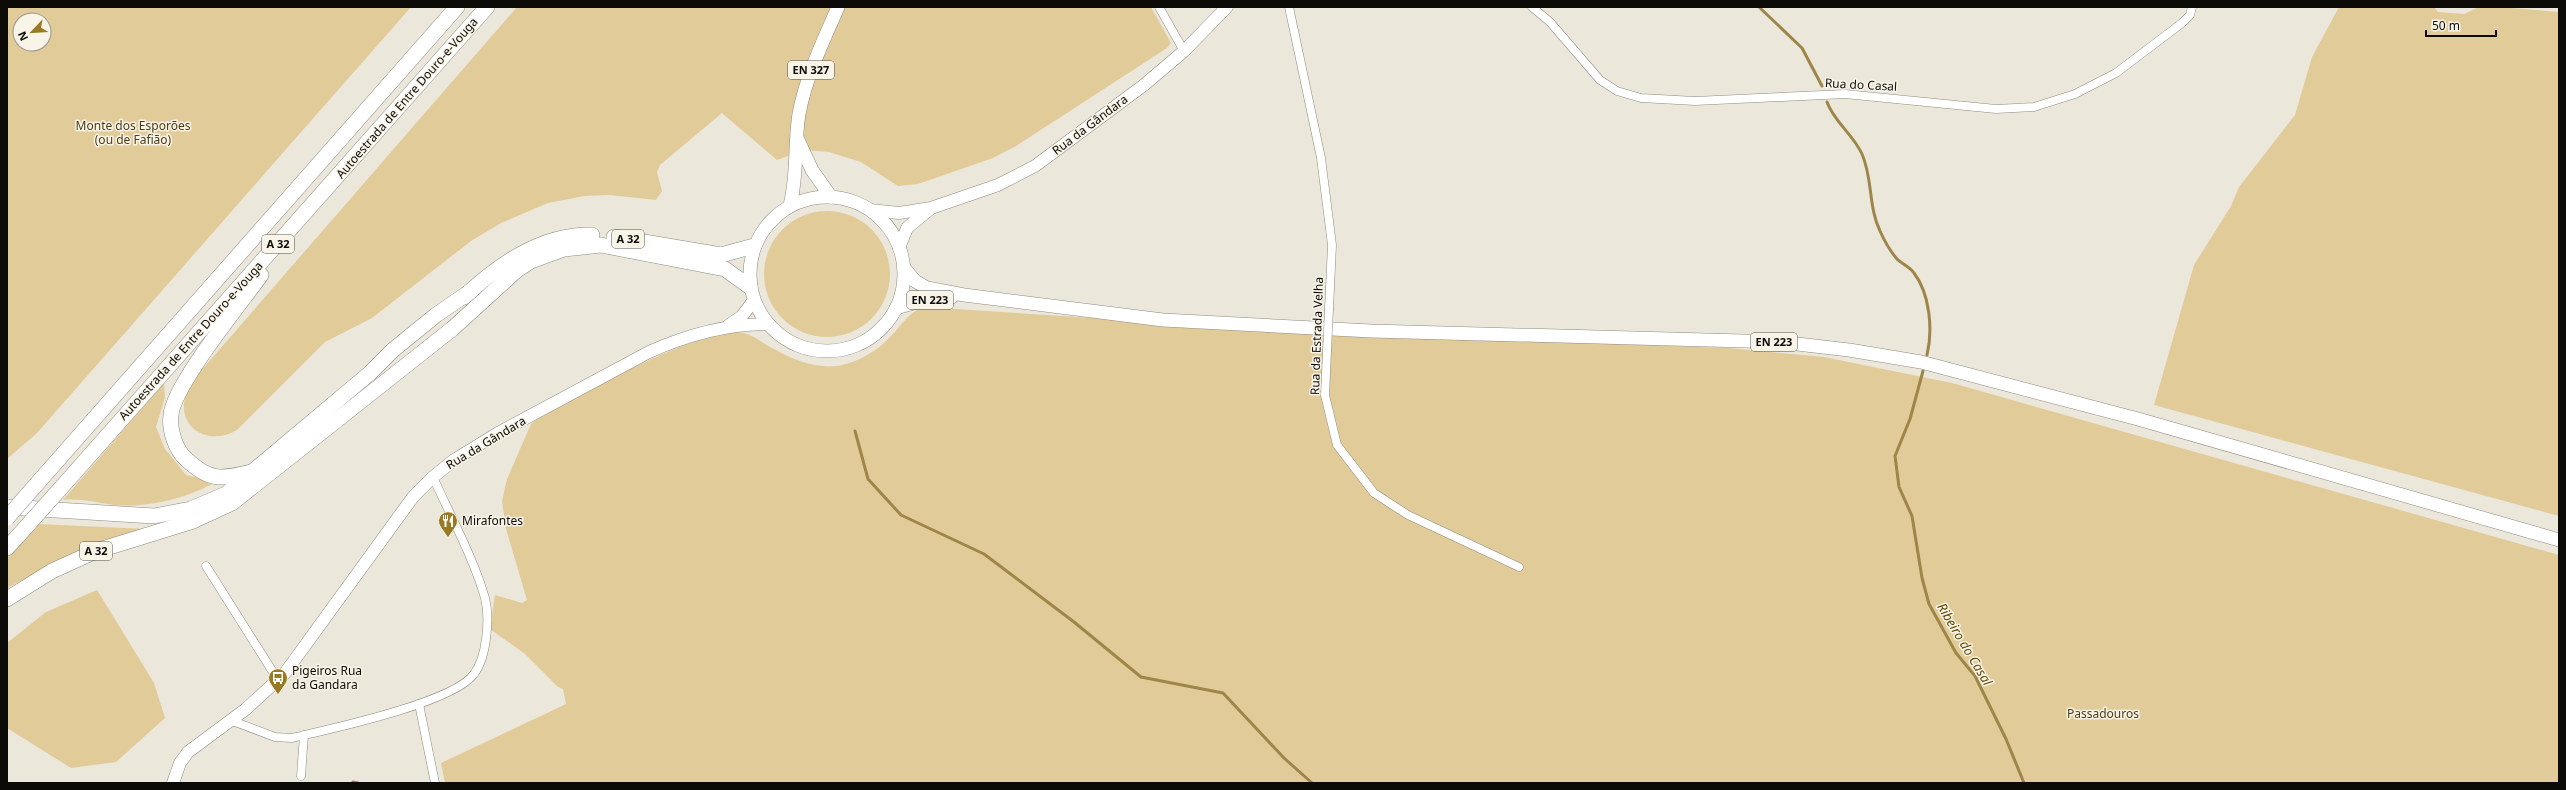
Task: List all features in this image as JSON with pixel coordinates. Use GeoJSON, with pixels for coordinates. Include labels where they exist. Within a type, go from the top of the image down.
{"type":"FeatureCollection","features":[{"type":"Feature","properties":{"kind":"highway","name":"Autoestrada de Entre Douro-e-Vouga"},"geometry":{"type":"LineString","coordinates":[[7,516],[457,7]]}},
{"type":"Feature","properties":{"kind":"highway","name":"Autoestrada de Entre Douro-e-Vouga"},"geometry":{"type":"LineString","coordinates":[[7,548],[487,7]]}},
{"type":"Feature","properties":{"kind":"highway","name":"A 32"},"geometry":{"type":"LineString","coordinates":[[257,471],[223,478],[199,472],[182,456],[172,435],[171,414],[179,390],[306,212]]}},
{"type":"Feature","properties":{"kind":"highway","name":"A 32"},"geometry":{"type":"LineString","coordinates":[[7,507],[154,516],[191,509],[226,494],[257,471],[370,373],[442,319],[471,291],[505,263],[526,250],[562,238],[582,235],[602,235],[721,255],[754,246]]}},
{"type":"Feature","properties":{"kind":"highway","name":"A 32"},"geometry":{"type":"LineString","coordinates":[[7,599],[52,571],[96,551],[193,521],[232,503],[380,388],[479,306],[517,270],[531,261],[564,249],[582,245],[601,244],[724,269],[752,294]]}},
{"type":"Feature","properties":{"kind":"highway","name":"A 32"},"geometry":{"type":"LineString","coordinates":[[7,516],[146,525],[193,521]]}},
{"type":"Feature","properties":{"kind":"main road","name":"EN 327"},"geometry":{"type":"LineString","coordinates":[[790,205],[796,176],[796,137],[805,90],[816,57],[838,7]]}},
{"type":"Feature","properties":{"kind":"main road","name":"Rua da Gândara"},"geometry":{"type":"LineString","coordinates":[[870,210],[899,213],[931,208],[998,185],[1035,166],[1144,85],[1184,51],[1227,7]]}},
{"type":"Feature","properties":{"kind":"main road"},"geometry":{"type":"LineString","coordinates":[[796,137],[812,170],[831,197]]}},
{"type":"Feature","properties":{"kind":"main road"},"geometry":{"type":"LineString","coordinates":[[817,197],[831,197],[858,203],[870,210],[887,226],[899,248],[904,268],[901,295],[896,308],[879,330],[856,346],[829,351],[809,349],[789,342],[768,324],[752,294],[751,259],[754,246],[769,222],[790,205],[817,197]]}},
{"type":"Feature","properties":{"kind":"main road","name":"Rua da Gândara"},"geometry":{"type":"LineString","coordinates":[[899,248],[907,228],[931,208]]}},
{"type":"Feature","properties":{"kind":"main road","name":"EN 223"},"geometry":{"type":"LineString","coordinates":[[904,268],[915,281],[927,288],[964,295],[1171,321],[1371,332],[1780,342],[1849,350],[1921,362],[2138,419],[2559,540]]}},
{"type":"Feature","properties":{"kind":"main road","name":"Rua da Gândara"},"geometry":{"type":"LineString","coordinates":[[728,326],[742,316],[752,294]]}},
{"type":"Feature","properties":{"kind":"main road","name":"EN 223"},"geometry":{"type":"LineString","coordinates":[[896,308],[926,300],[964,295]]}},
{"type":"Feature","properties":{"kind":"main road","name":"Rua da Gândara"},"geometry":{"type":"LineString","coordinates":[[173,783],[180,763],[188,752],[230,720],[278,680],[413,497],[433,477],[454,460],[498,434],[649,352],[680,338],[728,326],[768,324]]}},
{"type":"Feature","properties":{"kind":"street"},"geometry":{"type":"LineString","coordinates":[[1159,7],[1184,51]]}},
{"type":"Feature","properties":{"kind":"street","name":"Rua da Estrada Velha"},"geometry":{"type":"LineString","coordinates":[[1289,7],[1321,158],[1332,245],[1325,395],[1337,445],[1374,493],[1408,515],[1518,567]]}},
{"type":"Feature","properties":{"kind":"street","name":"Rua do Casal"},"geometry":{"type":"LineString","coordinates":[[1532,7],[1550,22],[1600,80],[1617,91],[1641,98],[1695,101],[1845,94],[1996,109],[2034,106],[2075,94],[2116,73],[2162,41],[2190,15],[2192,7]]}},
{"type":"Feature","properties":{"kind":"street"},"geometry":{"type":"LineString","coordinates":[[230,720],[275,736],[292,738],[419,704],[460,687],[474,674],[480,661],[488,630],[485,598],[433,477]]}},
{"type":"Feature","properties":{"kind":"street"},"geometry":{"type":"LineString","coordinates":[[206,566],[278,680]]}},
{"type":"Feature","properties":{"kind":"street"},"geometry":{"type":"LineString","coordinates":[[419,704],[435,783]]}},
{"type":"Feature","properties":{"kind":"street"},"geometry":{"type":"LineString","coordinates":[[301,776],[304,735]]}},
{"type":"Feature","properties":{"kind":"green space","name":"Monte dos Esporões (ou de Fafião)"},"geometry":{"type":"Polygon","coordinates":[[[7,7],[411,7],[37,433],[7,459],[7,7]]]}},
{"type":"Feature","properties":{"kind":"green space"},"geometry":{"type":"Polygon","coordinates":[[[517,7],[1151,7],[1171,43],[1167,48],[1016,146],[993,158],[918,184],[898,186],[861,162],[829,152],[805,150],[777,160],[722,113],[660,165],[657,172],[662,191],[656,200],[610,195],[584,196],[548,203],[501,223],[471,241],[372,318],[325,342],[237,430],[227,435],[217,436],[198,432],[191,426],[186,418],[184,409],[188,388],[193,380],[517,7]]]}},
{"type":"Feature","properties":{"kind":"green space"},"geometry":{"type":"Polygon","coordinates":[[[2339,7],[2434,7],[2438,12],[2464,14],[2479,7],[2499,7],[2559,12],[2559,516],[2154,405],[2194,265],[2231,206],[2239,187],[2295,115],[2312,57],[2339,7]]]}},
{"type":"Feature","properties":{"kind":"green space"},"geometry":{"type":"Polygon","coordinates":[[[833,211],[857,218],[872,229],[883,244],[889,262],[889,286],[883,304],[872,319],[857,330],[839,336],[821,337],[797,330],[782,319],[771,304],[765,286],[764,268],[771,244],[782,229],[797,218],[815,212],[833,211]]]}},
{"type":"Feature","properties":{"kind":"green space","name":"Passadouros"},"geometry":{"type":"Polygon","coordinates":[[[925,307],[1321,333],[1728,348],[1824,357],[1952,383],[2559,555],[2559,783],[445,783],[441,763],[566,704],[563,689],[558,687],[525,654],[490,629],[495,595],[522,603],[527,600],[506,529],[502,501],[507,479],[531,424],[543,414],[613,377],[701,339],[725,333],[744,333],[783,354],[808,364],[825,366],[842,365],[855,361],[873,351],[884,343],[909,316],[925,307]]]}},
{"type":"Feature","properties":{"kind":"green space"},"geometry":{"type":"Polygon","coordinates":[[[164,383],[165,397],[156,427],[165,449],[186,475],[216,482],[193,493],[167,501],[141,505],[128,506],[82,500],[63,500],[164,383]]]}},
{"type":"Feature","properties":{"kind":"green space"},"geometry":{"type":"Polygon","coordinates":[[[39,524],[146,529],[65,558],[7,588],[7,558],[39,524]]]}},
{"type":"Feature","properties":{"kind":"green space"},"geometry":{"type":"Polygon","coordinates":[[[97,590],[154,683],[165,718],[116,762],[71,768],[7,728],[7,643],[46,612],[97,590]]]}},
{"type":"Feature","properties":{"kind":"waterway","name":"Ribeiro do Casal"},"geometry":{"type":"LineString","coordinates":[[1759,7],[1802,48],[1822,86]]}},
{"type":"Feature","properties":{"kind":"waterway","name":"Ribeiro do Casal"},"geometry":{"type":"LineString","coordinates":[[1827,102],[1834,116],[1854,140],[1862,154],[1868,173],[1876,222],[1880,231],[1897,259],[1914,273],[1924,291],[1930,324],[1927,355]]}},
{"type":"Feature","properties":{"kind":"waterway","name":"Ribeiro do Casal"},"geometry":{"type":"LineString","coordinates":[[1923,371],[1910,419],[1895,456],[1899,487],[1912,516],[1922,578],[1929,604],[1956,653],[1975,676],[2006,739],[2024,783]]}},
{"type":"Feature","properties":{"kind":"waterway"},"geometry":{"type":"LineString","coordinates":[[855,431],[868,479],[901,515],[984,554],[1074,622],[1141,677],[1223,693],[1284,758],[1312,783]]}},
{"type":"Feature","properties":{"kind":"waterway"},"geometry":{"type":"LineString","coordinates":[[353,782],[358,783]]}},
{"type":"Feature","properties":{"kind":"place","name":"Mirafontes"},"geometry":{"type":"Point","coordinates":[448,538]}},
{"type":"Feature","properties":{"kind":"place","name":"Pigeiros Rua da Gandara"},"geometry":{"type":"Point","coordinates":[278,695]}}]}
